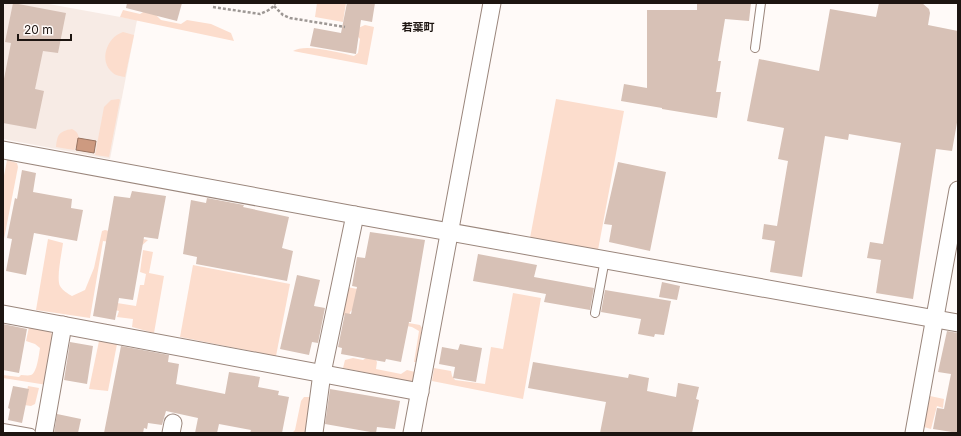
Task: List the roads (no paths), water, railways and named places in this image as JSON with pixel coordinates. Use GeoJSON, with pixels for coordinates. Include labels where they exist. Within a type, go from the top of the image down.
{"type":"FeatureCollection","features":[{"type":"Feature","properties":{"kind":"street"},"geometry":{"type":"LineString","coordinates":[[412,433],[492,3]]}},
{"type":"Feature","properties":{"kind":"street"},"geometry":{"type":"LineString","coordinates":[[3,150],[355,215],[958,323]]}},
{"type":"Feature","properties":{"kind":"street"},"geometry":{"type":"LineString","coordinates":[[914,433],[958,190]]}},
{"type":"Feature","properties":{"kind":"street"},"geometry":{"type":"LineString","coordinates":[[314,433],[322,373],[355,215]]}},
{"type":"Feature","properties":{"kind":"street"},"geometry":{"type":"LineString","coordinates":[[3,314],[63,324],[420,392]]}},
{"type":"Feature","properties":{"kind":"street"},"geometry":{"type":"LineString","coordinates":[[44,433],[63,324]]}},
{"type":"Feature","properties":{"kind":"lane"},"geometry":{"type":"LineString","coordinates":[[755,48],[761,3]]}},
{"type":"Feature","properties":{"kind":"lane"},"geometry":{"type":"LineString","coordinates":[[595,313],[606,259]]}},
{"type":"Feature","properties":{"kind":"lane"},"geometry":{"type":"LineString","coordinates":[[3,428],[31,433]]}},
{"type":"Feature","properties":{"kind":"district","name":"若葉町"},"geometry":{"type":"Point","coordinates":[418,27]}}]}
